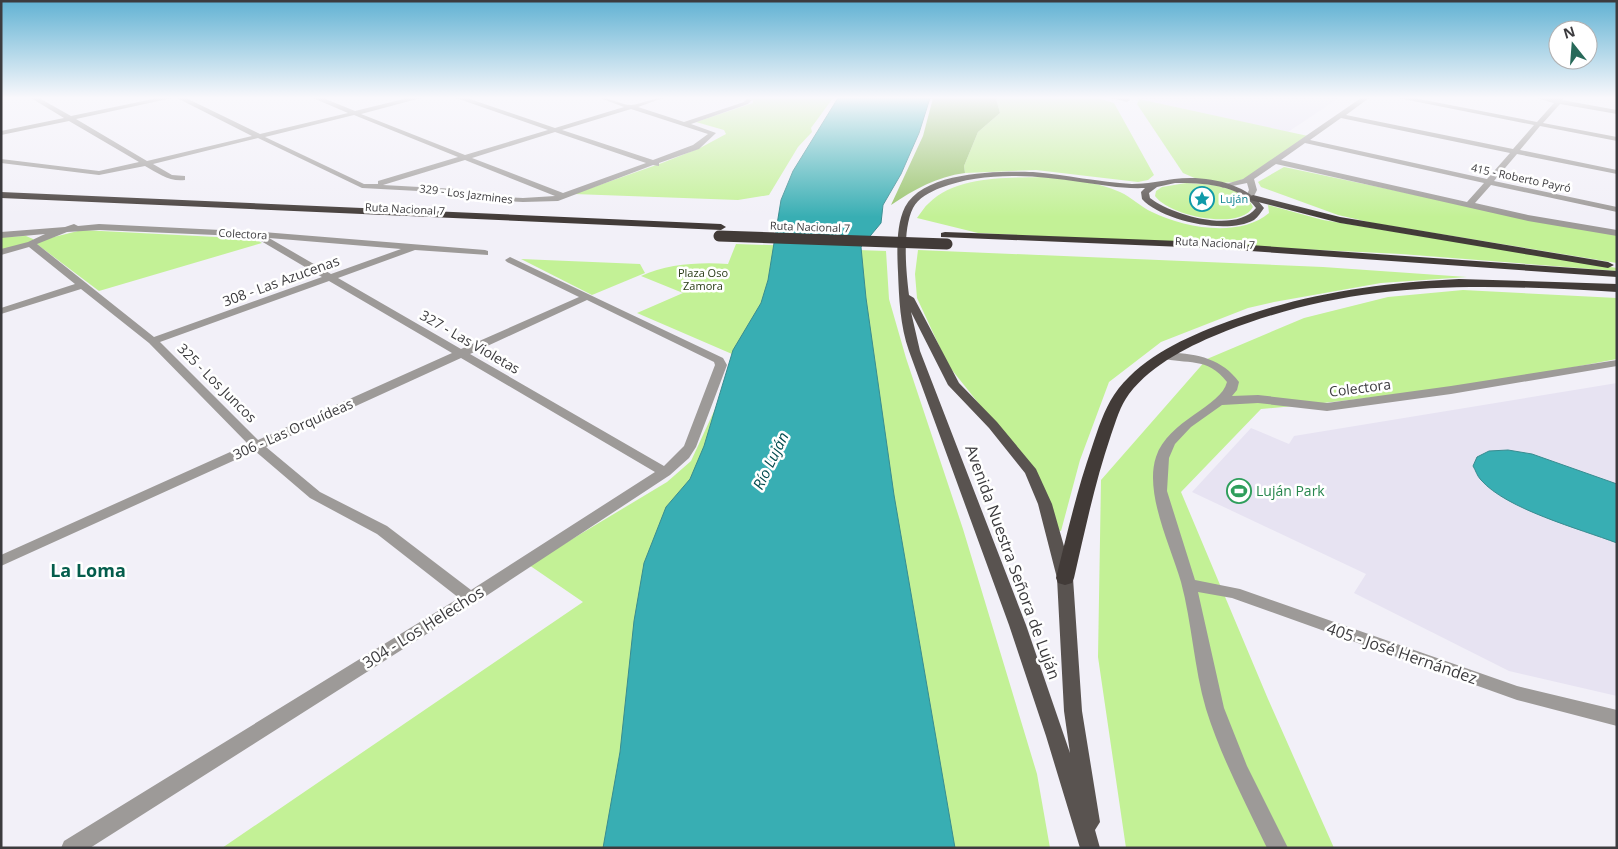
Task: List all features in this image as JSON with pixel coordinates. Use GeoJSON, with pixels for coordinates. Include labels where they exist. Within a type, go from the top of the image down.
{"type":"FeatureCollection","features":[{"type":"Feature","properties":{"kind":"highway"},"geometry":{"type":"LineString","coordinates":[[1,188],[93,198]]}},
{"type":"Feature","properties":{"kind":"highway","name":"Ruta Nacional 7"},"geometry":{"type":"LineString","coordinates":[[1,195],[93,198],[720,232]]}},
{"type":"Feature","properties":{"kind":"highway"},"geometry":{"type":"LineString","coordinates":[[1251,197],[1340,220],[1617,266]]}},
{"type":"Feature","properties":{"kind":"highway","name":"Ruta Nacional 7"},"geometry":{"type":"LineString","coordinates":[[1,203],[946,240],[1207,245],[1617,274]]}},
{"type":"Feature","properties":{"kind":"highway","name":"Ruta Nacional 7"},"geometry":{"type":"LineString","coordinates":[[946,240],[1219,255],[1617,284]]}},
{"type":"Feature","properties":{"kind":"highway"},"geometry":{"type":"LineString","coordinates":[[1065,578],[1088,480],[1113,410],[1124,391],[1138,376],[1165,356],[1193,340],[1234,322],[1274,308],[1323,295],[1429,282],[1482,281],[1617,288]]}},
{"type":"Feature","properties":{"kind":"main road","name":"Avenida Nuestra Señora de Luján"},"geometry":{"type":"LineString","coordinates":[[1082,179],[1118,188],[1179,217],[1222,223],[1254,217],[1260,208],[1251,197],[1223,186],[1184,180],[1154,185],[1126,185],[1082,179],[1048,176],[992,175],[954,182],[922,194],[909,205],[904,222],[904,289],[910,338],[1004,587],[1060,749],[1090,848]]}},
{"type":"Feature","properties":{"kind":"main road"},"geometry":{"type":"LineString","coordinates":[[1149,203],[1144,194],[1154,185]]}},
{"type":"Feature","properties":{"kind":"main road","name":"Avenida Nuestra Señora de Luján"},"geometry":{"type":"LineString","coordinates":[[904,289],[954,385],[992,425],[1032,472],[1045,504],[1065,578],[1073,712],[1094,848]]}},
{"type":"Feature","properties":{"kind":"street"},"geometry":{"type":"LineString","coordinates":[[101,138],[170,177],[182,178]]}},
{"type":"Feature","properties":{"kind":"street"},"geometry":{"type":"LineString","coordinates":[[1,161],[99,172],[113,171],[257,138]]}},
{"type":"Feature","properties":{"kind":"street","name":"329 - Los Jazmines"},"geometry":{"type":"LineString","coordinates":[[261,138],[366,186],[456,191],[487,198],[523,200],[545,200],[562,196]]}},
{"type":"Feature","properties":{"kind":"street"},"geometry":{"type":"LineString","coordinates":[[416,138],[562,196],[656,164],[696,147],[707,138]]}},
{"type":"Feature","properties":{"kind":"street"},"geometry":{"type":"LineString","coordinates":[[366,186],[468,158],[531,138]]}},
{"type":"Feature","properties":{"kind":"street"},"geometry":{"type":"LineString","coordinates":[[578,138],[656,164]]}},
{"type":"Feature","properties":{"kind":"street"},"geometry":{"type":"LineString","coordinates":[[1223,186],[1239,184],[1250,179],[1309,138]]}},
{"type":"Feature","properties":{"kind":"street"},"geometry":{"type":"LineString","coordinates":[[1446,138],[1617,172]]}},
{"type":"Feature","properties":{"kind":"street"},"geometry":{"type":"LineString","coordinates":[[1469,205],[1528,138]]}},
{"type":"Feature","properties":{"kind":"street","name":"415 - Roberto Payró"},"geometry":{"type":"LineString","coordinates":[[1304,141],[1617,210]]}},
{"type":"Feature","properties":{"kind":"street"},"geometry":{"type":"LineString","coordinates":[[1275,161],[1528,218],[1617,233]]}},
{"type":"Feature","properties":{"kind":"street"},"geometry":{"type":"LineString","coordinates":[[1250,179],[1253,190],[1251,197]]}},
{"type":"Feature","properties":{"kind":"street","name":"Colectora"},"geometry":{"type":"LineString","coordinates":[[1,234],[100,227],[263,235],[485,253]]}},
{"type":"Feature","properties":{"kind":"street"},"geometry":{"type":"LineString","coordinates":[[1,252],[31,244],[45,236],[74,228]]}},
{"type":"Feature","properties":{"kind":"street","name":"327 - Las Violetas"},"geometry":{"type":"LineString","coordinates":[[263,235],[264,239],[665,472]]}},
{"type":"Feature","properties":{"kind":"street","name":"325 - Los Juncos"},"geometry":{"type":"LineString","coordinates":[[31,244],[153,341],[257,446],[315,495],[382,530],[471,598]]}},
{"type":"Feature","properties":{"kind":"street","name":"308 - Las Azucenas"},"geometry":{"type":"LineString","coordinates":[[153,341],[417,246]]}},
{"type":"Feature","properties":{"kind":"street"},"geometry":{"type":"LineString","coordinates":[[510,260],[586,297]]}},
{"type":"Feature","properties":{"kind":"street"},"geometry":{"type":"LineString","coordinates":[[1,311],[83,285]]}},
{"type":"Feature","properties":{"kind":"street","name":"306 - Las Orquídeas"},"geometry":{"type":"LineString","coordinates":[[1,561],[586,297]]}},
{"type":"Feature","properties":{"kind":"street","name":"304 - Los Helechos"},"geometry":{"type":"LineString","coordinates":[[71,848],[471,598],[665,472],[684,455],[690,446],[721,364],[719,360],[712,355],[586,297]]}},
{"type":"Feature","properties":{"kind":"street"},"geometry":{"type":"LineString","coordinates":[[1165,356],[1200,360],[1213,365],[1229,376],[1232,382],[1231,390],[1222,401]]}},
{"type":"Feature","properties":{"kind":"street","name":"Colectora"},"geometry":{"type":"LineString","coordinates":[[1189,584],[1160,490],[1162,458],[1169,444],[1202,411],[1222,401],[1258,400],[1327,407],[1451,390],[1617,363]]}},
{"type":"Feature","properties":{"kind":"street"},"geometry":{"type":"LineString","coordinates":[[1189,584],[1215,708],[1239,769],[1278,848]]}},
{"type":"Feature","properties":{"kind":"street","name":"405 - José Hernández"},"geometry":{"type":"LineString","coordinates":[[1189,584],[1234,593],[1517,693],[1617,718]]}},
{"type":"Feature","properties":{"kind":"shaded area"},"geometry":{"type":"Polygon","coordinates":[[[1617,383],[1617,696],[1509,671],[1354,593],[1366,574],[1192,492],[1251,428],[1289,444],[1294,436],[1617,383]]]}},
{"type":"Feature","properties":{"kind":"green space"},"geometry":{"type":"Polygon","coordinates":[[[719,138],[807,138],[798,147],[769,195],[738,200],[574,194],[662,163],[700,148],[719,138]]]}},
{"type":"Feature","properties":{"kind":"green space"},"geometry":{"type":"Polygon","coordinates":[[[922,138],[976,138],[964,166],[965,173],[945,177],[926,184],[891,205],[922,138]]]}},
{"type":"Feature","properties":{"kind":"green space"},"geometry":{"type":"Polygon","coordinates":[[[976,138],[1133,138],[1154,175],[1148,180],[1138,182],[1036,170],[965,173],[964,166],[976,138]]]}},
{"type":"Feature","properties":{"kind":"green space"},"geometry":{"type":"Polygon","coordinates":[[[1159,138],[1306,138],[1246,178],[1235,182],[1222,183],[1197,179],[1183,173],[1159,138]]]}},
{"type":"Feature","properties":{"kind":"green space"},"geometry":{"type":"Polygon","coordinates":[[[1284,167],[1558,225],[1617,234],[1617,263],[1373,223],[1338,215],[1261,187],[1258,182],[1284,167]]]}},
{"type":"Feature","properties":{"kind":"green space"},"geometry":{"type":"Polygon","coordinates":[[[1041,177],[1101,185],[1124,194],[1165,218],[1195,226],[1228,228],[1243,226],[1257,221],[1269,213],[1268,205],[1323,220],[1617,268],[1617,271],[1401,254],[978,233],[917,218],[924,208],[940,194],[967,183],[982,180],[1041,177]]]}},
{"type":"Feature","properties":{"kind":"green space"},"geometry":{"type":"Polygon","coordinates":[[[1186,183],[1213,185],[1233,190],[1241,194],[1253,207],[1246,214],[1234,218],[1204,218],[1174,210],[1155,196],[1156,191],[1162,187],[1186,183]]]}},
{"type":"Feature","properties":{"kind":"green space"},"geometry":{"type":"Polygon","coordinates":[[[82,230],[255,239],[262,243],[99,291],[34,242],[82,230]]]}},
{"type":"Feature","properties":{"kind":"green space"},"geometry":{"type":"Polygon","coordinates":[[[26,236],[33,239],[34,242],[1,251],[1,237],[26,236]]]}},
{"type":"Feature","properties":{"kind":"green space","name":"Plaza Oso Zamora"},"geometry":{"type":"Polygon","coordinates":[[[736,244],[796,246],[636,848],[222,848],[583,602],[529,565],[667,482],[691,461],[739,357],[637,313],[683,293],[641,276],[672,266],[706,263],[728,264],[736,244]]]}},
{"type":"Feature","properties":{"kind":"green space"},"geometry":{"type":"Polygon","coordinates":[[[857,250],[886,251],[889,299],[906,358],[963,529],[1037,774],[1050,848],[783,848],[857,250]]]}},
{"type":"Feature","properties":{"kind":"green space"},"geometry":{"type":"Polygon","coordinates":[[[918,250],[1323,267],[1467,277],[1381,283],[1274,302],[1248,308],[1161,342],[1109,382],[1080,460],[1061,531],[1057,530],[1042,483],[948,365],[917,298],[915,274],[918,250]]]}},
{"type":"Feature","properties":{"kind":"green space"},"geometry":{"type":"Polygon","coordinates":[[[521,259],[640,264],[645,273],[592,295],[521,259]]]}},
{"type":"Feature","properties":{"kind":"green space"},"geometry":{"type":"Polygon","coordinates":[[[1463,290],[1617,298],[1617,359],[1440,388],[1351,400],[1261,409],[1181,492],[1268,699],[1334,848],[1126,848],[1098,657],[1101,480],[1207,359],[1304,318],[1388,297],[1463,290]]]}},
{"type":"Feature","properties":{"kind":"water","name":"Río Luján"},"geometry":{"type":"Polygon","coordinates":[[[814,138],[917,138],[901,174],[883,205],[881,223],[861,247],[866,298],[894,495],[955,848],[603,848],[620,752],[634,621],[644,563],[666,507],[690,479],[704,446],[733,350],[761,303],[768,280],[781,200],[793,171],[814,138]]]}},
{"type":"Feature","properties":{"kind":"water"},"geometry":{"type":"Polygon","coordinates":[[[1508,450],[1532,454],[1617,484],[1617,543],[1525,509],[1493,490],[1480,478],[1473,466],[1477,457],[1489,451],[1508,450]]]}},
{"type":"Feature","properties":{"kind":"place","name":"Luján"},"geometry":{"type":"Point","coordinates":[1202,199]}},
{"type":"Feature","properties":{"kind":"place","name":"Luján Park"},"geometry":{"type":"Point","coordinates":[1239,491]}},
{"type":"Feature","properties":{"kind":"district","name":"La Loma"},"geometry":{"type":"Point","coordinates":[88,571]}}]}
